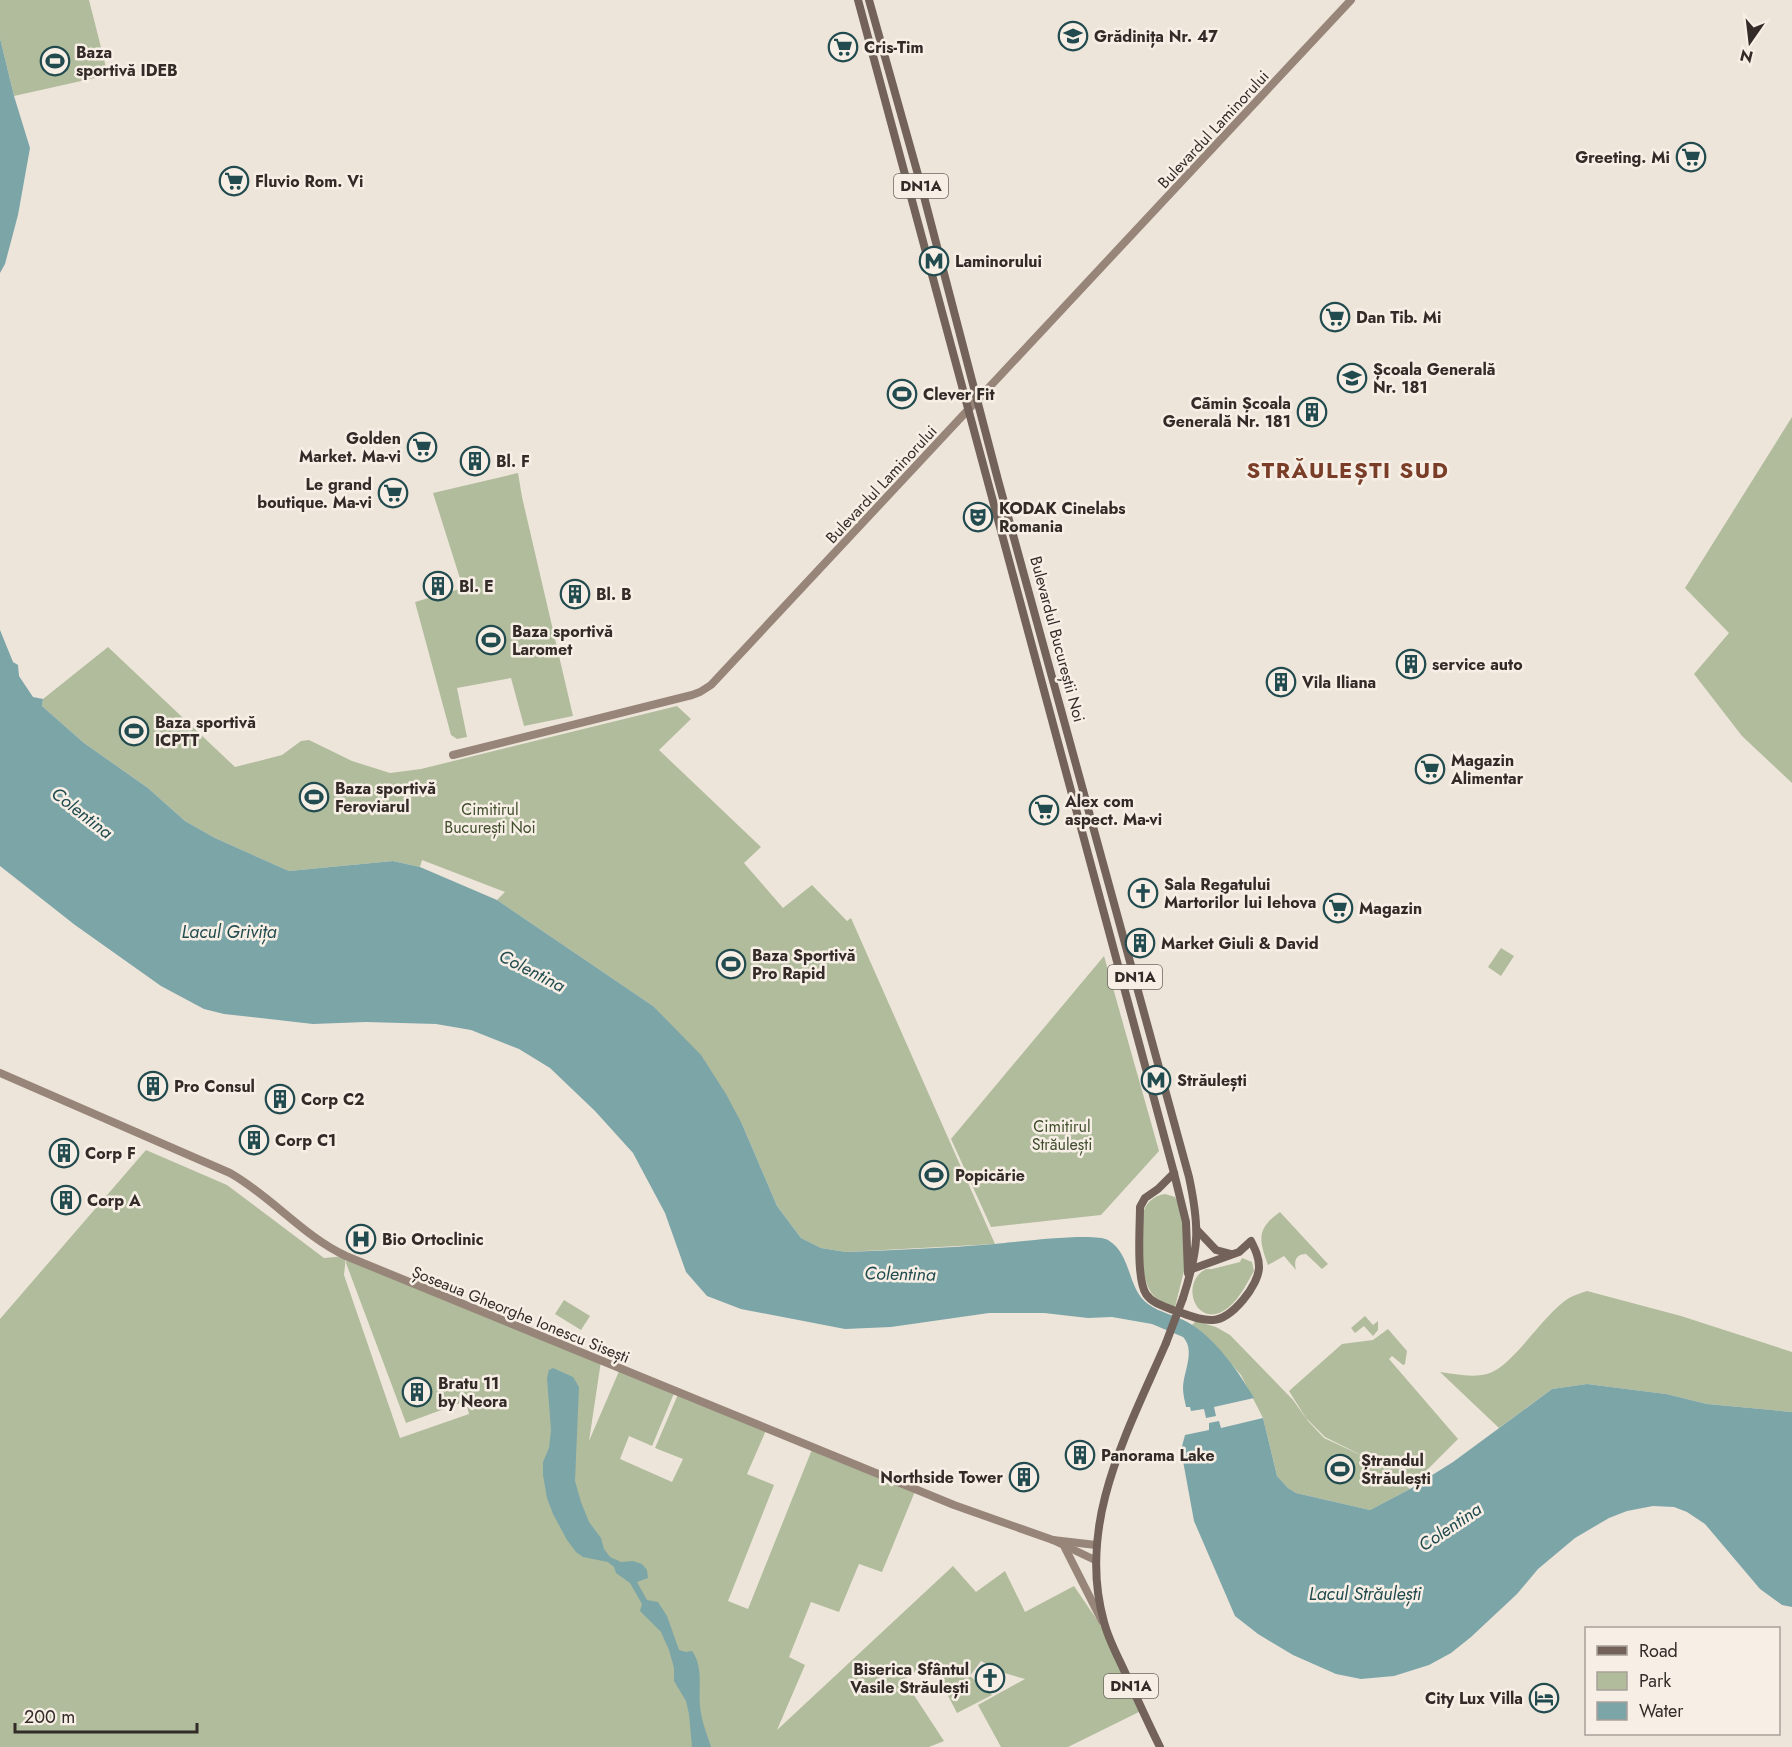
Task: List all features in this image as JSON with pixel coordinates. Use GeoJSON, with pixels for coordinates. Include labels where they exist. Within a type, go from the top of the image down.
{"type":"FeatureCollection","features":[{"type":"Feature","properties":{"kind":"main road","name":"Bulevardul Bucureștii Noi"},"geometry":{"type":"LineString","coordinates":[[858,0],[1174,1173],[1188,1234],[1186,1288]]}},
{"type":"Feature","properties":{"kind":"main road","name":"Bulevardul Bucureștii Noi"},"geometry":{"type":"LineString","coordinates":[[868,0],[922,189],[1189,1177],[1196,1212],[1197,1230],[1192,1269],[1166,1343],[1107,1483],[1100,1512],[1096,1545]]}},
{"type":"Feature","properties":{"kind":"main road","name":"Bulevardul Laminorului"},"geometry":{"type":"LineString","coordinates":[[453,755],[700,692],[711,685],[1351,0]]}},
{"type":"Feature","properties":{"kind":"main road"},"geometry":{"type":"LineString","coordinates":[[957,422],[963,421],[972,425]]}},
{"type":"Feature","properties":{"kind":"main road","name":"Șoseaua Gheorghe Ionescu Sisești"},"geometry":{"type":"LineString","coordinates":[[0,1073],[230,1173],[326,1245],[346,1256],[954,1505],[1053,1540],[1096,1545]]}},
{"type":"Feature","properties":{"kind":"main road"},"geometry":{"type":"LineString","coordinates":[[1174,1173],[1145,1198],[1140,1207],[1141,1273],[1143,1287],[1151,1299],[1158,1304],[1198,1318],[1213,1320],[1225,1317],[1237,1307],[1258,1273],[1257,1255],[1251,1241],[1244,1250],[1192,1269]]}},
{"type":"Feature","properties":{"kind":"main road"},"geometry":{"type":"LineString","coordinates":[[1158,1189],[1179,1194]]}},
{"type":"Feature","properties":{"kind":"main road"},"geometry":{"type":"LineString","coordinates":[[1197,1230],[1216,1250],[1234,1254]]}},
{"type":"Feature","properties":{"kind":"main road","name":"Șoseaua Gheorghe Ionescu Sisești"},"geometry":{"type":"LineString","coordinates":[[1053,1540],[1065,1548],[1095,1560]]}},
{"type":"Feature","properties":{"kind":"main road","name":"DN1A"},"geometry":{"type":"LineString","coordinates":[[1096,1545],[1097,1585],[1104,1624],[1160,1747]]}},
{"type":"Feature","properties":{"kind":"main road"},"geometry":{"type":"LineString","coordinates":[[1065,1548],[1104,1624]]}},
{"type":"Feature","properties":{"kind":"green space","name":"Baza sportivă IDEB"},"geometry":{"type":"Polygon","coordinates":[[[0,0],[89,0],[108,75],[14,96],[0,38],[0,0]]]}},
{"type":"Feature","properties":{"kind":"green space"},"geometry":{"type":"Polygon","coordinates":[[[1792,417],[1792,783],[1742,736],[1694,674],[1729,633],[1685,588],[1792,417]]]}},
{"type":"Feature","properties":{"kind":"green space","name":"Baza sportivă Laromet"},"geometry":{"type":"Polygon","coordinates":[[[518,473],[573,716],[524,726],[511,678],[457,688],[467,737],[457,739],[451,735],[415,602],[463,588],[433,493],[518,473]]]}},
{"type":"Feature","properties":{"kind":"green space","name":"Baza Sportivă Pro Rapid"},"geometry":{"type":"Polygon","coordinates":[[[108,647],[235,767],[282,755],[301,741],[309,740],[352,761],[390,773],[421,769],[677,706],[691,719],[659,750],[761,847],[744,863],[783,908],[812,885],[847,921],[851,918],[995,1244],[846,1252],[821,1248],[801,1238],[777,1206],[742,1124],[653,1006],[497,900],[505,892],[422,860],[420,867],[393,861],[289,871],[215,838],[185,821],[148,788],[84,743],[42,706],[43,699],[108,647]]]}},
{"type":"Feature","properties":{"kind":"green space"},"geometry":{"type":"Polygon","coordinates":[[[1501,948],[1514,956],[1501,976],[1488,967],[1501,948]]]}},
{"type":"Feature","properties":{"kind":"green space","name":"Cimitirul Străulești"},"geometry":{"type":"Polygon","coordinates":[[[1104,956],[1159,1151],[1101,1215],[991,1227],[951,1139],[1104,956]]]}},
{"type":"Feature","properties":{"kind":"green space"},"geometry":{"type":"Polygon","coordinates":[[[146,1150],[227,1185],[324,1258],[346,1256],[344,1275],[400,1438],[469,1414],[466,1401],[406,1423],[346,1263],[347,1258],[601,1361],[589,1441],[620,1369],[675,1391],[652,1446],[629,1436],[620,1459],[672,1482],[683,1459],[655,1448],[679,1392],[767,1428],[747,1474],[774,1485],[728,1601],[748,1609],[813,1447],[916,1489],[882,1572],[859,1564],[839,1612],[811,1602],[789,1657],[805,1665],[777,1730],[953,1566],[976,1592],[1005,1571],[1025,1612],[1074,1586],[1110,1639],[1143,1710],[1068,1747],[1001,1747],[978,1705],[1025,1679],[1001,1672],[981,1661],[970,1676],[992,1695],[957,1713],[930,1661],[904,1680],[944,1741],[929,1747],[0,1747],[0,1319],[146,1150]]]}},
{"type":"Feature","properties":{"kind":"green space"},"geometry":{"type":"Polygon","coordinates":[[[1165,1194],[1175,1197],[1182,1211],[1186,1263],[1175,1307],[1158,1300],[1149,1289],[1142,1258],[1143,1212],[1153,1199],[1165,1194]]]}},
{"type":"Feature","properties":{"kind":"green space"},"geometry":{"type":"Polygon","coordinates":[[[1280,1212],[1328,1264],[1322,1269],[1306,1254],[1296,1259],[1296,1270],[1284,1256],[1268,1265],[1262,1242],[1263,1230],[1280,1212]]]}},
{"type":"Feature","properties":{"kind":"green space"},"geometry":{"type":"Polygon","coordinates":[[[1242,1258],[1252,1262],[1254,1271],[1237,1299],[1218,1313],[1208,1314],[1200,1310],[1193,1294],[1193,1284],[1198,1276],[1206,1269],[1240,1262],[1242,1258]]]}},
{"type":"Feature","properties":{"kind":"green space"},"geometry":{"type":"Polygon","coordinates":[[[1587,1291],[1681,1316],[1792,1352],[1792,1412],[1707,1404],[1666,1394],[1587,1384],[1552,1389],[1499,1428],[1440,1372],[1475,1376],[1497,1369],[1518,1351],[1559,1306],[1571,1297],[1587,1291]]]}},
{"type":"Feature","properties":{"kind":"green space"},"geometry":{"type":"Polygon","coordinates":[[[564,1300],[590,1316],[581,1330],[555,1314],[564,1300]]]}},
{"type":"Feature","properties":{"kind":"green space"},"geometry":{"type":"Polygon","coordinates":[[[1365,1316],[1373,1325],[1378,1321],[1378,1330],[1373,1336],[1364,1326],[1355,1333],[1351,1328],[1365,1316]]]}},
{"type":"Feature","properties":{"kind":"green space"},"geometry":{"type":"Polygon","coordinates":[[[1196,1321],[1216,1327],[1230,1335],[1293,1400],[1308,1421],[1324,1438],[1367,1458],[1325,1437],[1306,1418],[1289,1391],[1342,1344],[1373,1340],[1388,1329],[1407,1351],[1403,1365],[1392,1356],[1389,1359],[1458,1439],[1421,1476],[1411,1480],[1394,1477],[1410,1489],[1370,1510],[1296,1493],[1277,1476],[1263,1418],[1241,1375],[1212,1342],[1192,1325],[1196,1321]]]}},
{"type":"Feature","properties":{"kind":"water"},"geometry":{"type":"Polygon","coordinates":[[[0,38],[30,148],[18,215],[5,264],[0,273],[0,38]]]}},
{"type":"Feature","properties":{"kind":"water","name":"Lacul Grivița"},"geometry":{"type":"Polygon","coordinates":[[[0,630],[13,662],[18,665],[19,676],[33,697],[43,699],[42,706],[84,743],[148,788],[185,821],[215,838],[289,871],[393,861],[420,867],[497,900],[653,1006],[701,1055],[726,1094],[742,1124],[777,1206],[801,1238],[821,1248],[846,1252],[958,1247],[1072,1237],[1108,1240],[1116,1246],[1126,1262],[1141,1298],[1153,1307],[1199,1329],[1234,1367],[1254,1398],[1214,1407],[1216,1416],[1206,1418],[1204,1409],[1191,1411],[1190,1407],[1186,1407],[1183,1393],[1189,1355],[1187,1343],[1183,1337],[1152,1324],[1112,1317],[989,1313],[891,1327],[845,1329],[741,1309],[707,1296],[686,1272],[665,1213],[633,1153],[595,1111],[550,1068],[519,1049],[471,1030],[436,1024],[366,1022],[313,1024],[224,1014],[204,1009],[161,986],[75,925],[0,866],[0,630]]]}},
{"type":"Feature","properties":{"kind":"water"},"geometry":{"type":"Polygon","coordinates":[[[553,1368],[573,1377],[579,1387],[575,1481],[589,1522],[601,1538],[604,1549],[610,1557],[621,1562],[633,1561],[642,1564],[647,1570],[648,1578],[637,1582],[647,1600],[658,1602],[667,1616],[679,1650],[692,1651],[696,1658],[701,1711],[711,1747],[692,1747],[686,1701],[674,1681],[674,1668],[669,1650],[661,1632],[640,1611],[642,1604],[630,1583],[616,1573],[614,1567],[608,1562],[583,1557],[576,1552],[553,1514],[547,1498],[543,1462],[549,1448],[551,1430],[547,1378],[549,1370],[553,1368]]]}},
{"type":"Feature","properties":{"kind":"water","name":"Lacul Străulești"},"geometry":{"type":"Polygon","coordinates":[[[1587,1384],[1666,1394],[1707,1404],[1792,1412],[1792,1607],[1782,1605],[1760,1589],[1705,1524],[1687,1512],[1674,1507],[1653,1506],[1627,1511],[1609,1518],[1575,1538],[1538,1569],[1517,1594],[1451,1653],[1429,1665],[1394,1676],[1361,1679],[1336,1674],[1293,1655],[1258,1634],[1235,1616],[1194,1521],[1181,1450],[1185,1435],[1209,1430],[1209,1423],[1219,1421],[1221,1428],[1263,1418],[1277,1476],[1288,1488],[1296,1493],[1370,1510],[1410,1489],[1453,1462],[1552,1389],[1587,1384]]]}},
{"type":"Feature","properties":{"kind":"place","name":"Grădinița Nr. 47"},"geometry":{"type":"Point","coordinates":[1073,36]}},
{"type":"Feature","properties":{"kind":"place","name":"Cris-Tim"},"geometry":{"type":"Point","coordinates":[843,47]}},
{"type":"Feature","properties":{"kind":"place","name":"Baza sportivă IDEB"},"geometry":{"type":"Point","coordinates":[55,61]}},
{"type":"Feature","properties":{"kind":"place","name":"Greeting. Mi"},"geometry":{"type":"Point","coordinates":[1691,157]}},
{"type":"Feature","properties":{"kind":"place","name":"Fluvio Rom. Vi"},"geometry":{"type":"Point","coordinates":[234,181]}},
{"type":"Feature","properties":{"kind":"place","name":"Laminorului"},"geometry":{"type":"Point","coordinates":[934,261]}},
{"type":"Feature","properties":{"kind":"place","name":"Dan Tib. Mi"},"geometry":{"type":"Point","coordinates":[1335,317]}},
{"type":"Feature","properties":{"kind":"place","name":"Școala Generală Nr. 181"},"geometry":{"type":"Point","coordinates":[1352,378]}},
{"type":"Feature","properties":{"kind":"place","name":"Clever Fit"},"geometry":{"type":"Point","coordinates":[902,394]}},
{"type":"Feature","properties":{"kind":"place","name":"Cămin Școala Generală Nr. 181"},"geometry":{"type":"Point","coordinates":[1312,412]}},
{"type":"Feature","properties":{"kind":"place","name":"Golden Market. Ma-vi"},"geometry":{"type":"Point","coordinates":[422,447]}},
{"type":"Feature","properties":{"kind":"place","name":"Bl. F"},"geometry":{"type":"Point","coordinates":[475,461]}},
{"type":"Feature","properties":{"kind":"place","name":"Le grand boutique. Ma-vi"},"geometry":{"type":"Point","coordinates":[393,493]}},
{"type":"Feature","properties":{"kind":"place","name":"KODAK Cinelabs Romania"},"geometry":{"type":"Point","coordinates":[978,517]}},
{"type":"Feature","properties":{"kind":"place","name":"Bl. E"},"geometry":{"type":"Point","coordinates":[438,586]}},
{"type":"Feature","properties":{"kind":"place","name":"Bl. B"},"geometry":{"type":"Point","coordinates":[575,594]}},
{"type":"Feature","properties":{"kind":"place","name":"Baza sportivă Laromet"},"geometry":{"type":"Point","coordinates":[491,640]}},
{"type":"Feature","properties":{"kind":"place","name":"service auto"},"geometry":{"type":"Point","coordinates":[1411,664]}},
{"type":"Feature","properties":{"kind":"place","name":"Vila Iliana"},"geometry":{"type":"Point","coordinates":[1281,682]}},
{"type":"Feature","properties":{"kind":"place","name":"Baza sportivă ICPTT"},"geometry":{"type":"Point","coordinates":[134,731]}},
{"type":"Feature","properties":{"kind":"place","name":"Magazin Alimentar"},"geometry":{"type":"Point","coordinates":[1430,769]}},
{"type":"Feature","properties":{"kind":"place","name":"Baza sportivă Feroviarul"},"geometry":{"type":"Point","coordinates":[314,797]}},
{"type":"Feature","properties":{"kind":"place","name":"Alex com aspect. Ma-vi"},"geometry":{"type":"Point","coordinates":[1044,810]}},
{"type":"Feature","properties":{"kind":"place","name":"Sala Regatului Martorilor lui Iehova"},"geometry":{"type":"Point","coordinates":[1143,893]}},
{"type":"Feature","properties":{"kind":"place","name":"Magazin"},"geometry":{"type":"Point","coordinates":[1338,908]}},
{"type":"Feature","properties":{"kind":"place","name":"Market Giuli & David"},"geometry":{"type":"Point","coordinates":[1140,943]}},
{"type":"Feature","properties":{"kind":"place","name":"Baza Sportivă Pro Rapid"},"geometry":{"type":"Point","coordinates":[731,964]}},
{"type":"Feature","properties":{"kind":"place","name":"Străulești"},"geometry":{"type":"Point","coordinates":[1156,1080]}},
{"type":"Feature","properties":{"kind":"place","name":"Pro Consul"},"geometry":{"type":"Point","coordinates":[153,1086]}},
{"type":"Feature","properties":{"kind":"place","name":"Corp C2"},"geometry":{"type":"Point","coordinates":[280,1099]}},
{"type":"Feature","properties":{"kind":"place","name":"Corp C1"},"geometry":{"type":"Point","coordinates":[254,1140]}},
{"type":"Feature","properties":{"kind":"place","name":"Corp F"},"geometry":{"type":"Point","coordinates":[64,1153]}},
{"type":"Feature","properties":{"kind":"place","name":"Popicărie"},"geometry":{"type":"Point","coordinates":[934,1175]}},
{"type":"Feature","properties":{"kind":"place","name":"Corp A"},"geometry":{"type":"Point","coordinates":[66,1200]}},
{"type":"Feature","properties":{"kind":"place","name":"Bio Ortoclinic"},"geometry":{"type":"Point","coordinates":[361,1239]}},
{"type":"Feature","properties":{"kind":"place","name":"Bratu 11 by Neora"},"geometry":{"type":"Point","coordinates":[417,1392]}},
{"type":"Feature","properties":{"kind":"place","name":"Panorama Lake"},"geometry":{"type":"Point","coordinates":[1080,1455]}},
{"type":"Feature","properties":{"kind":"place","name":"Ștrandul Străulești"},"geometry":{"type":"Point","coordinates":[1340,1469]}},
{"type":"Feature","properties":{"kind":"place","name":"Northside Tower"},"geometry":{"type":"Point","coordinates":[1024,1477]}},
{"type":"Feature","properties":{"kind":"place","name":"Biserica Sfântul Vasile Străulești"},"geometry":{"type":"Point","coordinates":[990,1678]}},
{"type":"Feature","properties":{"kind":"place","name":"City Lux Villa"},"geometry":{"type":"Point","coordinates":[1544,1698]}},
{"type":"Feature","properties":{"kind":"district","name":"STRĂULEȘTI SUD"},"geometry":{"type":"Point","coordinates":[1348,470]}},
{"type":"Feature","properties":{"kind":"park label","name":"Cimitirul București Noi"},"geometry":{"type":"Point","coordinates":[490,818]}},
{"type":"Feature","properties":{"kind":"water label","name":"Colentina"},"geometry":{"type":"Point","coordinates":[82,813]}},
{"type":"Feature","properties":{"kind":"water label","name":"Colentina"},"geometry":{"type":"Point","coordinates":[532,971]}},
{"type":"Feature","properties":{"kind":"water label","name":"Colentina"},"geometry":{"type":"Point","coordinates":[900,1274]}},
{"type":"Feature","properties":{"kind":"water label","name":"Colentina"},"geometry":{"type":"Point","coordinates":[1450,1527]}}]}
